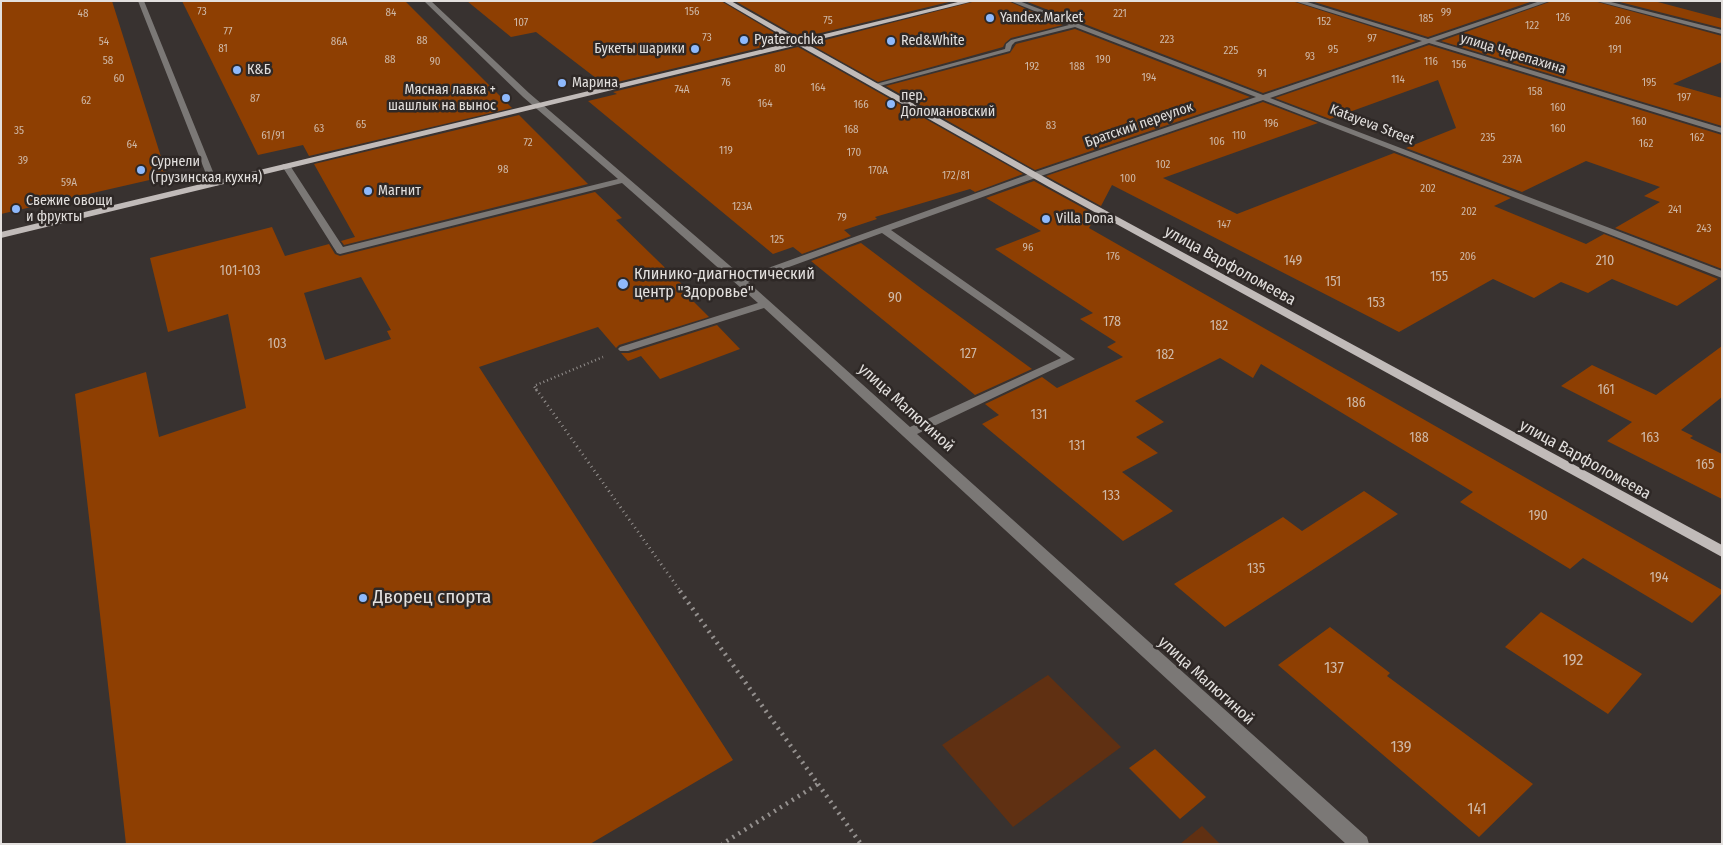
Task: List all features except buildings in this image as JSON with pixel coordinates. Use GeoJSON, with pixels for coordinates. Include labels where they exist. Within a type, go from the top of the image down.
{"type":"FeatureCollection","features":[{"type":"Feature","properties":{"kind":"main road","name":"улица Варфоломеева"},"geometry":{"type":"LineString","coordinates":[[726,1],[1035,175],[1722,552]]}},
{"type":"Feature","properties":{"kind":"main road"},"geometry":{"type":"LineString","coordinates":[[1,234],[971,1]]}},
{"type":"Feature","properties":{"kind":"street"},"geometry":{"type":"LineString","coordinates":[[141,1],[214,184]]}},
{"type":"Feature","properties":{"kind":"street","name":"улица Малюгиной"},"geometry":{"type":"LineString","coordinates":[[427,1],[536,104],[741,281],[1360,844]]}},
{"type":"Feature","properties":{"kind":"street","name":"Katayeva Street"},"geometry":{"type":"LineString","coordinates":[[1013,1],[1722,275]]}},
{"type":"Feature","properties":{"kind":"street","name":"улица Черепахина"},"geometry":{"type":"LineString","coordinates":[[1297,1],[1722,131]]}},
{"type":"Feature","properties":{"kind":"street","name":"Братский переулок"},"geometry":{"type":"LineString","coordinates":[[741,281],[1035,175],[1547,1]]}},
{"type":"Feature","properties":{"kind":"street"},"geometry":{"type":"LineString","coordinates":[[1599,1],[1722,32]]}},
{"type":"Feature","properties":{"kind":"street"},"geometry":{"type":"LineString","coordinates":[[876,85],[1004,52],[1008,50],[1009,44],[1014,41],[1075,25]]}},
{"type":"Feature","properties":{"kind":"street"},"geometry":{"type":"LineString","coordinates":[[286,166],[340,251],[623,180]]}},
{"type":"Feature","properties":{"kind":"street"},"geometry":{"type":"LineString","coordinates":[[884,230],[1069,359],[908,433]]}},
{"type":"Feature","properties":{"kind":"street"},"geometry":{"type":"LineString","coordinates":[[624,349],[766,304]]}},
{"type":"Feature","properties":{"kind":"path"},"geometry":{"type":"LineString","coordinates":[[624,349],[534,386],[861,844]]}},
{"type":"Feature","properties":{"kind":"path"},"geometry":{"type":"LineString","coordinates":[[722,844],[818,784]]}},
{"type":"Feature","properties":{"kind":"shaded area"},"geometry":{"type":"Polygon","coordinates":[[[1048,675],[1121,747],[1013,827],[942,745],[1048,675]]]}},
{"type":"Feature","properties":{"kind":"shaded area"},"geometry":{"type":"Polygon","coordinates":[[[1202,826],[1220,844],[1180,844],[1202,826]]]}},
{"type":"Feature","properties":{"kind":"place","name":"Yandex.Market"},"geometry":{"type":"Point","coordinates":[990,18]}},
{"type":"Feature","properties":{"kind":"place","name":"Pyaterochka"},"geometry":{"type":"Point","coordinates":[744,40]}},
{"type":"Feature","properties":{"kind":"place","name":"Red&White"},"geometry":{"type":"Point","coordinates":[891,41]}},
{"type":"Feature","properties":{"kind":"place","name":"Букеты шарики"},"geometry":{"type":"Point","coordinates":[695,49]}},
{"type":"Feature","properties":{"kind":"place","name":"К&Б"},"geometry":{"type":"Point","coordinates":[237,70]}},
{"type":"Feature","properties":{"kind":"place","name":"Марина"},"geometry":{"type":"Point","coordinates":[562,83]}},
{"type":"Feature","properties":{"kind":"place","name":"Мясная лавка + шашлык на вынос"},"geometry":{"type":"Point","coordinates":[506,98]}},
{"type":"Feature","properties":{"kind":"place","name":"пер. Доломановский"},"geometry":{"type":"Point","coordinates":[891,104]}},
{"type":"Feature","properties":{"kind":"place","name":"Сурнели (грузинская кухня)"},"geometry":{"type":"Point","coordinates":[141,170]}},
{"type":"Feature","properties":{"kind":"place","name":"Магнит"},"geometry":{"type":"Point","coordinates":[368,191]}},
{"type":"Feature","properties":{"kind":"place","name":"Свежие овощи и фрукты"},"geometry":{"type":"Point","coordinates":[16,209]}},
{"type":"Feature","properties":{"kind":"place","name":"Villa Dona"},"geometry":{"type":"Point","coordinates":[1046,219]}},
{"type":"Feature","properties":{"kind":"place","name":"Клинико-диагностический центр \"Здоровье\""},"geometry":{"type":"Point","coordinates":[623,284]}},
{"type":"Feature","properties":{"kind":"place","name":"Дворец спорта"},"geometry":{"type":"Point","coordinates":[363,598]}}]}
